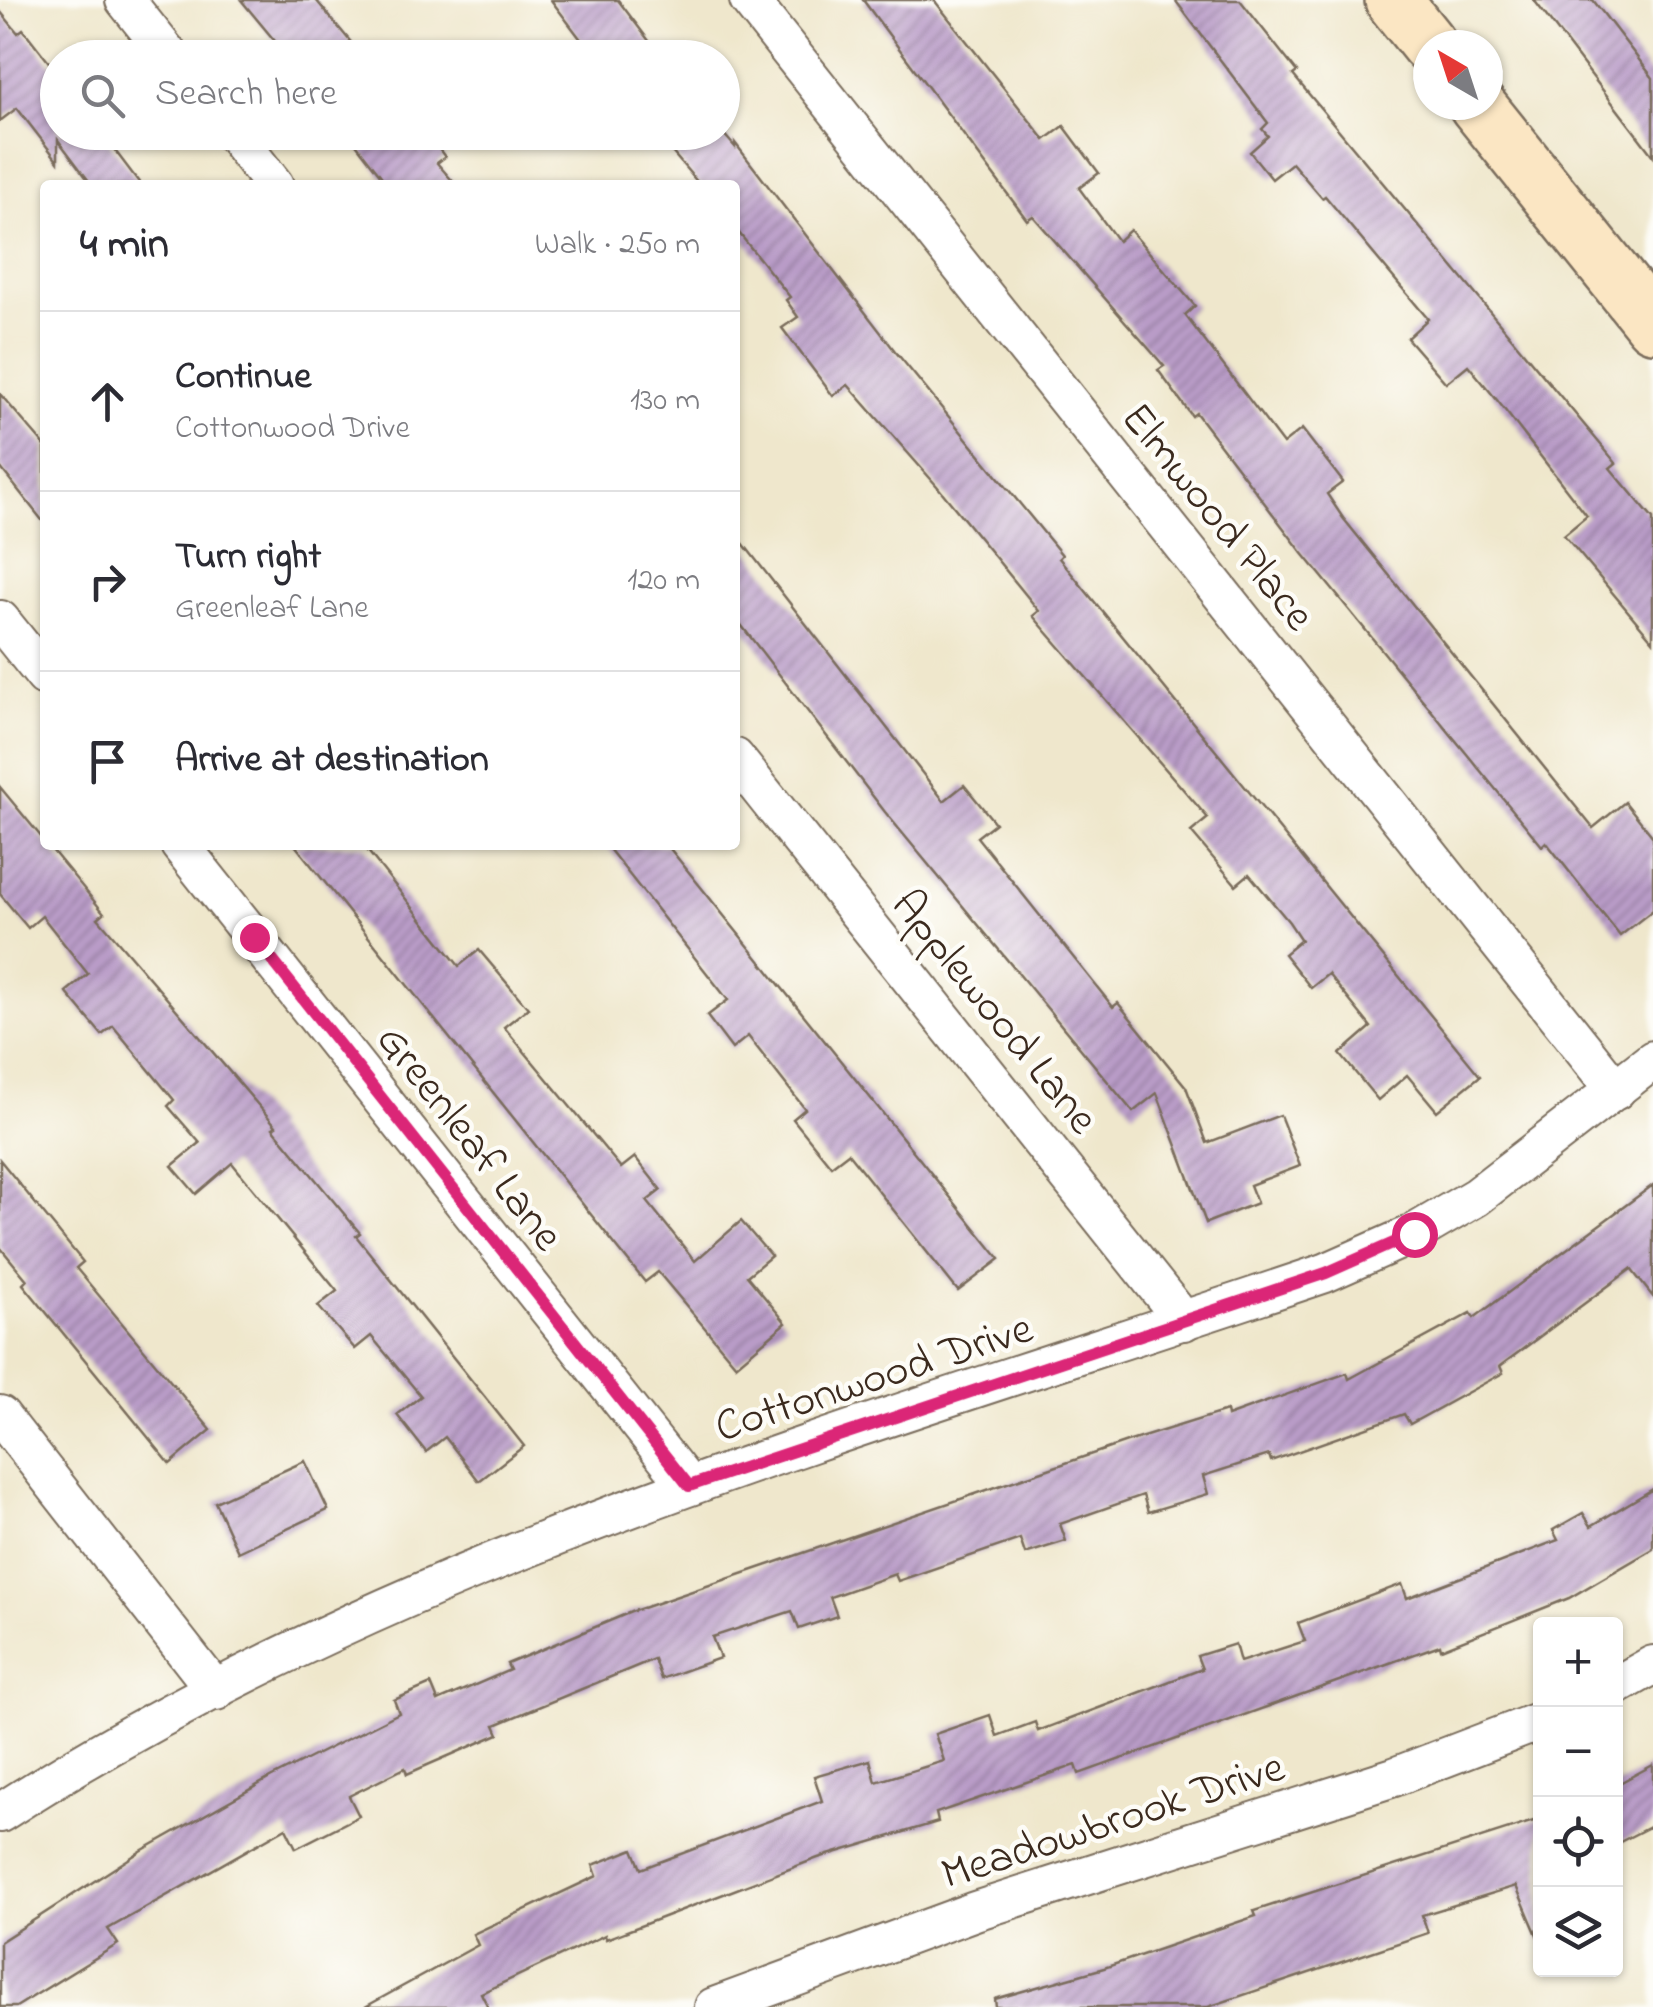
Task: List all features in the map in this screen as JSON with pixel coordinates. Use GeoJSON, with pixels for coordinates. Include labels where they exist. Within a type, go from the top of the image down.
{"type":"FeatureCollection","features":[{"type":"Feature","properties":{"kind":"street"},"geometry":{"type":"LineString","coordinates":[[125,0],[157,40]]}},
{"type":"Feature","properties":{"kind":"street","name":"Elmwood Place"},"geometry":{"type":"LineString","coordinates":[[749,0],[1616,1090]]}},
{"type":"Feature","properties":{"kind":"street"},"geometry":{"type":"LineString","coordinates":[[1393,0],[1417,30]]}},
{"type":"Feature","properties":{"kind":"street"},"geometry":{"type":"LineString","coordinates":[[1489,120],[1653,324]]}},
{"type":"Feature","properties":{"kind":"street"},"geometry":{"type":"LineString","coordinates":[[246,150],[270,180]]}},
{"type":"Feature","properties":{"kind":"street"},"geometry":{"type":"LineString","coordinates":[[0,620],[40,670]]}},
{"type":"Feature","properties":{"kind":"street","name":"Applewood Lane"},"geometry":{"type":"LineString","coordinates":[[740,764],[1184,1321]]}},
{"type":"Feature","properties":{"kind":"street","name":"Greenleaf Lane"},"geometry":{"type":"LineString","coordinates":[[184,850],[689,1486]]}},
{"type":"Feature","properties":{"kind":"street","name":"Cottonwood Drive"},"geometry":{"type":"LineString","coordinates":[[0,1812],[216,1691],[462,1576],[689,1486],[1326,1273],[1414,1234],[1532,1158],[1653,1060]]}},
{"type":"Feature","properties":{"kind":"street"},"geometry":{"type":"LineString","coordinates":[[0,1415],[216,1691]]}},
{"type":"Feature","properties":{"kind":"street"},"geometry":{"type":"LineString","coordinates":[[1623,1682],[1653,1666]]}},
{"type":"Feature","properties":{"kind":"street","name":"Meadowbrook Drive"},"geometry":{"type":"LineString","coordinates":[[714,2007],[975,1910],[1394,1777],[1533,1724]]}},
{"type":"Feature","properties":{"kind":"building"},"geometry":{"type":"Polygon","coordinates":[[[241,0],[316,0],[349,40],[274,40],[241,0]]]}},
{"type":"Feature","properties":{"kind":"building"},"geometry":{"type":"Polygon","coordinates":[[[551,0],[618,0],[648,40],[581,40],[551,0]]]}},
{"type":"Feature","properties":{"kind":"building"},"geometry":{"type":"Polygon","coordinates":[[[863,0],[934,0],[1045,140],[1064,126],[1099,173],[1079,188],[1118,241],[1130,230],[1195,306],[1185,315],[1283,444],[1302,429],[1343,482],[1327,494],[1343,518],[1593,828],[1625,802],[1653,837],[1653,910],[1620,936],[1301,551],[1196,413],[1192,416],[1158,370],[1164,366],[1033,216],[1027,220],[863,0]]]}},
{"type":"Feature","properties":{"kind":"building"},"geometry":{"type":"Polygon","coordinates":[[[1175,0],[1240,0],[1297,72],[1293,75],[1616,463],[1610,468],[1653,519],[1653,641],[1564,535],[1587,516],[1497,400],[1468,365],[1446,383],[1407,338],[1428,319],[1325,196],[1322,198],[1292,163],[1272,179],[1250,152],[1268,136],[1262,129],[1268,123],[1175,0]]]}},
{"type":"Feature","properties":{"kind":"building"},"geometry":{"type":"Polygon","coordinates":[[[1534,0],[1593,0],[1653,78],[1653,156],[1534,0]]]}},
{"type":"Feature","properties":{"kind":"building"},"geometry":{"type":"Polygon","coordinates":[[[0,11],[18,33],[23,29],[40,51],[40,138],[17,108],[0,121],[0,11]]]}},
{"type":"Feature","properties":{"kind":"building"},"geometry":{"type":"Polygon","coordinates":[[[66,150],[115,150],[137,180],[88,180],[66,150]]]}},
{"type":"Feature","properties":{"kind":"building"},"geometry":{"type":"Polygon","coordinates":[[[361,150],[440,150],[445,157],[437,163],[452,180],[384,180],[361,150]]]}},
{"type":"Feature","properties":{"kind":"building"},"geometry":{"type":"Polygon","coordinates":[[[670,150],[740,150],[895,351],[1062,555],[1059,558],[1480,1076],[1437,1111],[1407,1075],[1378,1100],[1340,1054],[1371,1027],[1328,974],[1311,988],[1284,954],[1301,940],[1289,922],[1249,874],[1236,885],[1191,832],[1208,818],[1033,616],[1039,611],[937,486],[848,385],[833,396],[782,328],[798,317],[786,300],[790,297],[740,234],[740,180],[696,180],[670,150]]]}},
{"type":"Feature","properties":{"kind":"building"},"geometry":{"type":"Polygon","coordinates":[[[0,394],[40,440],[40,518],[0,467],[0,394]]]}},
{"type":"Feature","properties":{"kind":"building"},"geometry":{"type":"Polygon","coordinates":[[[740,539],[944,801],[964,785],[995,823],[977,837],[1113,1007],[1118,1003],[1186,1087],[1207,1143],[1280,1115],[1300,1166],[1250,1185],[1257,1203],[1206,1223],[1157,1093],[1133,1112],[885,812],[740,624],[740,539]]]}},
{"type":"Feature","properties":{"kind":"building"},"geometry":{"type":"Polygon","coordinates":[[[0,787],[40,835],[40,850],[52,850],[104,913],[98,918],[276,1126],[273,1128],[360,1233],[356,1236],[524,1446],[479,1481],[445,1437],[426,1452],[397,1415],[421,1396],[371,1336],[355,1349],[318,1306],[337,1291],[232,1163],[196,1194],[172,1166],[200,1143],[168,1106],[174,1100],[113,1026],[102,1035],[66,992],[88,974],[42,916],[28,928],[0,894],[0,787]]]}},
{"type":"Feature","properties":{"kind":"building"},"geometry":{"type":"Polygon","coordinates":[[[299,850],[367,850],[459,966],[479,950],[528,1008],[504,1027],[621,1168],[635,1157],[661,1190],[647,1201],[695,1261],[741,1221],[771,1256],[747,1276],[786,1323],[736,1365],[658,1272],[645,1282],[299,850]]]}},
{"type":"Feature","properties":{"kind":"building"},"geometry":{"type":"Polygon","coordinates":[[[610,850],[671,850],[1000,1259],[958,1291],[848,1153],[831,1166],[793,1119],[805,1109],[748,1036],[732,1049],[707,1016],[728,1000],[610,850]]]}},
{"type":"Feature","properties":{"kind":"building"},"geometry":{"type":"Polygon","coordinates":[[[0,1160],[83,1262],[76,1268],[211,1430],[170,1464],[23,1284],[27,1280],[0,1247],[0,1160]]]}},
{"type":"Feature","properties":{"kind":"building"},"geometry":{"type":"Polygon","coordinates":[[[1653,1185],[1653,1297],[1631,1269],[1500,1366],[1503,1373],[1410,1424],[1404,1414],[1271,1461],[1269,1455],[1203,1476],[1208,1494],[1148,1512],[1143,1495],[1060,1524],[1066,1541],[1025,1554],[1020,1539],[898,1581],[895,1574],[830,1597],[837,1616],[799,1629],[792,1611],[712,1637],[720,1658],[661,1679],[654,1659],[495,1725],[499,1734],[407,1774],[405,1768],[349,1796],[359,1816],[296,1848],[286,1828],[108,1929],[118,1944],[16,2007],[0,2007],[0,1942],[141,1851],[270,1778],[399,1713],[394,1700],[431,1684],[438,1701],[510,1670],[507,1664],[631,1612],[1127,1442],[1226,1411],[1227,1416],[1347,1373],[1349,1379],[1471,1313],[1474,1318],[1653,1185]]]}},
{"type":"Feature","properties":{"kind":"building"},"geometry":{"type":"Polygon","coordinates":[[[305,1461],[328,1510],[238,1552],[215,1502],[305,1461]]]}},
{"type":"Feature","properties":{"kind":"building"},"geometry":{"type":"Polygon","coordinates":[[[1653,1489],[1653,1549],[1569,1598],[1441,1649],[1440,1645],[1079,1774],[1076,1765],[936,1813],[938,1822],[818,1858],[606,1939],[605,1935],[481,1993],[488,2007],[365,2007],[478,1945],[473,1934],[597,1876],[593,1865],[633,1849],[641,1869],[822,1801],[814,1776],[870,1760],[876,1782],[944,1761],[935,1734],[990,1715],[997,1736],[1035,1722],[1038,1731],[1202,1669],[1197,1656],[1235,1644],[1240,1662],[1305,1641],[1298,1623],[1402,1584],[1407,1598],[1558,1540],[1553,1530],[1583,1513],[1591,1526],[1653,1489]]]}},
{"type":"Feature","properties":{"kind":"building"},"geometry":{"type":"Polygon","coordinates":[[[1653,1765],[1653,1825],[1623,1840],[1623,1797],[1623,1781],[1653,1765]]]}},
{"type":"Feature","properties":{"kind":"building"},"geometry":{"type":"Polygon","coordinates":[[[1533,1821],[1533,1926],[1516,1886],[1422,1915],[1428,1933],[1208,2007],[996,2007],[995,1999],[1104,1968],[1256,1916],[1254,1911],[1533,1821]]]}},
{"type":"Feature","properties":{"kind":"route"},"geometry":{"type":"LineString","coordinates":[[254,937],[689,1486],[1326,1273],[1414,1234]]}}]}
